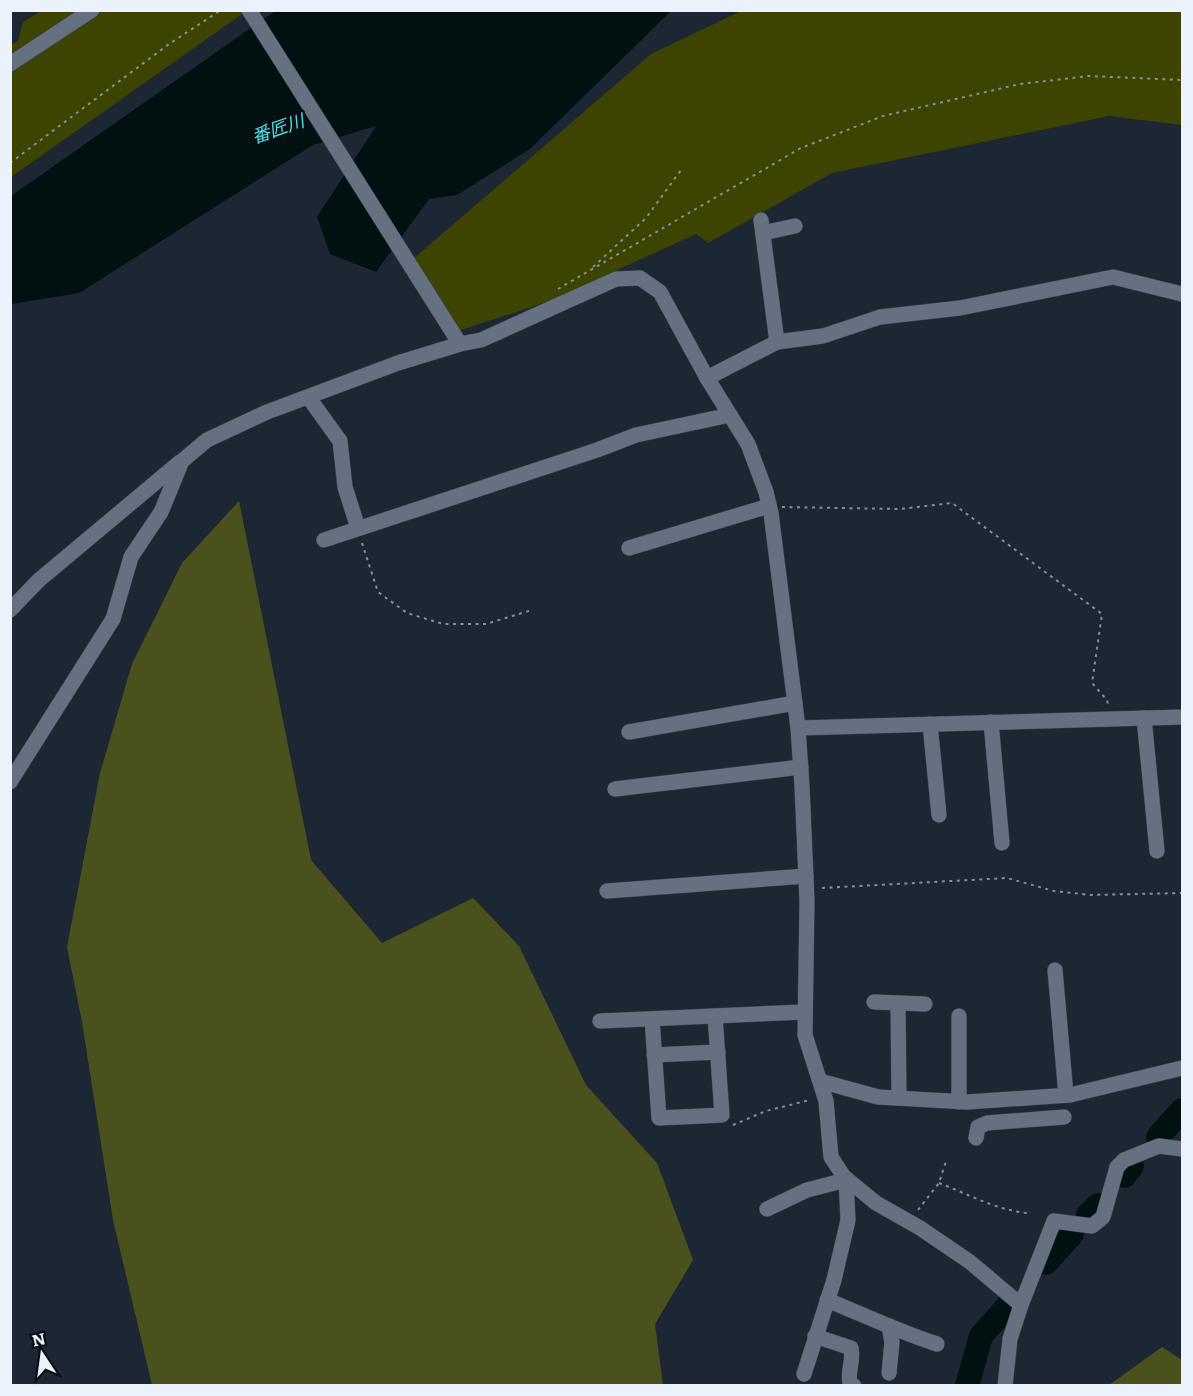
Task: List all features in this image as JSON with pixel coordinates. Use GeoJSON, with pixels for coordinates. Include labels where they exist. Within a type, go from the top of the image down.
{"type":"FeatureCollection","features":[{"type":"Feature","properties":{"kind":"street"},"geometry":{"type":"LineString","coordinates":[[10,64],[92,10]]}},
{"type":"Feature","properties":{"kind":"street"},"geometry":{"type":"LineString","coordinates":[[249,10],[460,344]]}},
{"type":"Feature","properties":{"kind":"street"},"geometry":{"type":"LineString","coordinates":[[777,342],[762,226],[795,226]]}},
{"type":"Feature","properties":{"kind":"street"},"geometry":{"type":"LineString","coordinates":[[707,378],[777,342],[823,336],[880,317],[960,308],[1113,277],[1182,294]]}},
{"type":"Feature","properties":{"kind":"street"},"geometry":{"type":"LineString","coordinates":[[10,610],[39,580],[207,440],[267,412],[398,363],[481,340],[616,279],[640,278],[660,292],[707,378],[752,452],[769,506],[795,703],[801,767],[806,882],[805,1035],[825,1097],[831,1156],[843,1177],[876,1203],[910,1222],[970,1262],[1021,1305]]}},
{"type":"Feature","properties":{"kind":"street"},"geometry":{"type":"LineString","coordinates":[[309,398],[340,441],[345,488],[358,528]]}},
{"type":"Feature","properties":{"kind":"street"},"geometry":{"type":"LineString","coordinates":[[324,540],[636,435],[730,415]]}},
{"type":"Feature","properties":{"kind":"street"},"geometry":{"type":"LineString","coordinates":[[10,782],[113,619],[131,557],[161,512],[182,461]]}},
{"type":"Feature","properties":{"kind":"street"},"geometry":{"type":"LineString","coordinates":[[629,548],[769,506]]}},
{"type":"Feature","properties":{"kind":"street"},"geometry":{"type":"LineString","coordinates":[[629,732],[673,722],[795,703]]}},
{"type":"Feature","properties":{"kind":"street"},"geometry":{"type":"LineString","coordinates":[[798,728],[1182,717]]}},
{"type":"Feature","properties":{"kind":"street"},"geometry":{"type":"LineString","coordinates":[[1144,718],[1157,851]]}},
{"type":"Feature","properties":{"kind":"street"},"geometry":{"type":"LineString","coordinates":[[992,722],[1002,843]]}},
{"type":"Feature","properties":{"kind":"street"},"geometry":{"type":"LineString","coordinates":[[930,724],[939,815]]}},
{"type":"Feature","properties":{"kind":"street"},"geometry":{"type":"LineString","coordinates":[[615,789],[801,767]]}},
{"type":"Feature","properties":{"kind":"street"},"geometry":{"type":"LineString","coordinates":[[607,891],[806,882]]}},
{"type":"Feature","properties":{"kind":"street"},"geometry":{"type":"LineString","coordinates":[[1056,970],[1066,1095]]}},
{"type":"Feature","properties":{"kind":"street"},"geometry":{"type":"LineString","coordinates":[[874,1002],[925,1004]]}},
{"type":"Feature","properties":{"kind":"street"},"geometry":{"type":"LineString","coordinates":[[898,1004],[899,1098]]}},
{"type":"Feature","properties":{"kind":"street"},"geometry":{"type":"LineString","coordinates":[[600,1021],[804,1012]]}},
{"type":"Feature","properties":{"kind":"street"},"geometry":{"type":"LineString","coordinates":[[652,1019],[659,1118],[722,1115],[715,1016]]}},
{"type":"Feature","properties":{"kind":"street"},"geometry":{"type":"LineString","coordinates":[[959,1016],[959,1102]]}},
{"type":"Feature","properties":{"kind":"street"},"geometry":{"type":"LineString","coordinates":[[654,1055],[718,1052]]}},
{"type":"Feature","properties":{"kind":"street"},"geometry":{"type":"LineString","coordinates":[[820,1081],[878,1097],[959,1102],[990,1101],[1066,1095],[1182,1068]]}},
{"type":"Feature","properties":{"kind":"street"},"geometry":{"type":"LineString","coordinates":[[990,1101],[994,1123]]}},
{"type":"Feature","properties":{"kind":"street"},"geometry":{"type":"LineString","coordinates":[[976,1138],[978,1127],[994,1123],[1064,1117]]}},
{"type":"Feature","properties":{"kind":"street"},"geometry":{"type":"LineString","coordinates":[[1005,1386],[1010,1339],[1054,1221],[1092,1226],[1103,1217],[1117,1167],[1124,1160],[1159,1146],[1182,1149]]}},
{"type":"Feature","properties":{"kind":"street"},"geometry":{"type":"LineString","coordinates":[[766,1209],[807,1190],[843,1177]]}},
{"type":"Feature","properties":{"kind":"street"},"geometry":{"type":"LineString","coordinates":[[804,1374],[848,1220],[843,1177]]}},
{"type":"Feature","properties":{"kind":"street"},"geometry":{"type":"LineString","coordinates":[[827,1300],[937,1344]]}},
{"type":"Feature","properties":{"kind":"street"},"geometry":{"type":"LineString","coordinates":[[889,1326],[892,1342],[889,1373]]}},
{"type":"Feature","properties":{"kind":"street"},"geometry":{"type":"LineString","coordinates":[[815,1336],[851,1348],[854,1358],[848,1376],[850,1383],[854,1386]]}},
{"type":"Feature","properties":{"kind":"path"},"geometry":{"type":"LineString","coordinates":[[10,163],[169,44],[221,10]]}},
{"type":"Feature","properties":{"kind":"path"},"geometry":{"type":"LineString","coordinates":[[549,294],[801,148],[883,116],[1020,84],[1089,76],[1182,80]]}},
{"type":"Feature","properties":{"kind":"path"},"geometry":{"type":"LineString","coordinates":[[589,271],[646,218],[681,170]]}},
{"type":"Feature","properties":{"kind":"path"},"geometry":{"type":"LineString","coordinates":[[769,506],[900,509],[952,503],[1102,614],[1092,683],[1107,700],[1110,719]]}},
{"type":"Feature","properties":{"kind":"path"},"geometry":{"type":"LineString","coordinates":[[358,528],[378,592],[407,614],[443,624],[486,624],[532,609]]}},
{"type":"Feature","properties":{"kind":"path"},"geometry":{"type":"LineString","coordinates":[[806,882],[1008,878],[1054,891],[1091,895],[1182,893]]}},
{"type":"Feature","properties":{"kind":"path"},"geometry":{"type":"LineString","coordinates":[[728,1127],[766,1111],[825,1097]]}},
{"type":"Feature","properties":{"kind":"path"},"geometry":{"type":"LineString","coordinates":[[910,1222],[939,1183],[946,1161]]}},
{"type":"Feature","properties":{"kind":"path"},"geometry":{"type":"LineString","coordinates":[[939,1183],[986,1200],[998,1208],[1027,1213]]}},
{"type":"Feature","properties":{"kind":"green space"},"geometry":{"type":"Polygon","coordinates":[[[41,11],[245,12],[11,177],[11,45],[18,41],[23,22],[41,11]]]}},
{"type":"Feature","properties":{"kind":"green space"},"geometry":{"type":"Polygon","coordinates":[[[741,11],[1182,11],[1182,125],[1109,116],[832,173],[708,243],[696,234],[547,302],[458,331],[413,259],[651,54],[741,11]]]}},
{"type":"Feature","properties":{"kind":"green space"},"geometry":{"type":"Polygon","coordinates":[[[239,501],[311,860],[382,943],[473,898],[519,946],[586,1085],[657,1163],[693,1260],[655,1324],[663,1385],[152,1385],[113,1220],[82,1022],[67,947],[100,773],[132,664],[182,563],[239,501]]]}},
{"type":"Feature","properties":{"kind":"green space"},"geometry":{"type":"Polygon","coordinates":[[[1162,1347],[1182,1360],[1182,1385],[1109,1385],[1162,1347]]]}},
{"type":"Feature","properties":{"kind":"water","name":"番匠川"},"geometry":{"type":"Polygon","coordinates":[[[275,11],[671,11],[530,149],[457,195],[429,199],[376,272],[330,254],[317,217],[376,126],[313,145],[79,293],[11,304],[11,196],[275,11]]]}},
{"type":"Feature","properties":{"kind":"waterway"},"geometry":{"type":"LineString","coordinates":[[1158,1137],[1182,1110]]}},
{"type":"Feature","properties":{"kind":"waterway"},"geometry":{"type":"LineString","coordinates":[[1124,1176],[1132,1166]]}},
{"type":"Feature","properties":{"kind":"waterway"},"geometry":{"type":"LineString","coordinates":[[1088,1215],[1098,1205]]}},
{"type":"Feature","properties":{"kind":"waterway"},"geometry":{"type":"LineString","coordinates":[[1046,1263],[1072,1234]]}},
{"type":"Feature","properties":{"kind":"waterway"},"geometry":{"type":"LineString","coordinates":[[967,1386],[981,1336],[1007,1307]]}}]}
